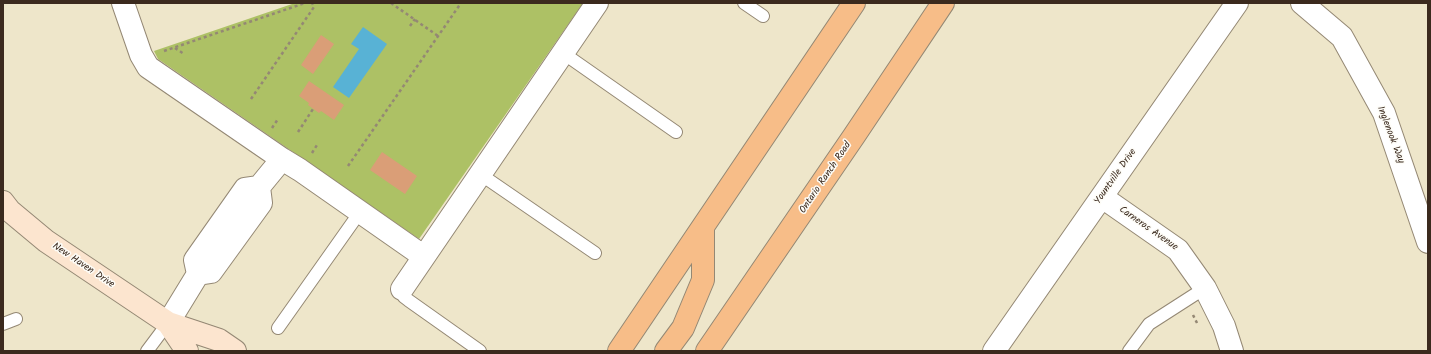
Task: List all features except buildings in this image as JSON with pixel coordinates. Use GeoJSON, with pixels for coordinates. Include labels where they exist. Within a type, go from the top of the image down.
{"type":"FeatureCollection","features":[{"type":"Feature","properties":{"kind":"main road"},"geometry":{"type":"LineString","coordinates":[[619,351],[854,3]]}},
{"type":"Feature","properties":{"kind":"main road","name":"Ontario Ranch Road"},"geometry":{"type":"LineString","coordinates":[[707,351],[943,3]]}},
{"type":"Feature","properties":{"kind":"main road"},"geometry":{"type":"LineString","coordinates":[[666,351],[683,328],[703,280],[703,228]]}},
{"type":"Feature","properties":{"kind":"street"},"geometry":{"type":"LineString","coordinates":[[123,3],[141,55],[148,67],[300,170],[423,256]]}},
{"type":"Feature","properties":{"kind":"street"},"geometry":{"type":"LineString","coordinates":[[402,289],[423,256],[597,3]]}},
{"type":"Feature","properties":{"kind":"street","name":"Yountville Drive"},"geometry":{"type":"LineString","coordinates":[[994,351],[1238,3]]}},
{"type":"Feature","properties":{"kind":"street","name":"Inglenook Way"},"geometry":{"type":"LineString","coordinates":[[1302,3],[1342,37],[1384,113],[1428,242]]}},
{"type":"Feature","properties":{"kind":"street"},"geometry":{"type":"LineString","coordinates":[[168,323],[198,274],[211,272],[261,203],[260,187],[282,159]]}},
{"type":"Feature","properties":{"kind":"street","name":"Carneros Avenue"},"geometry":{"type":"LineString","coordinates":[[1102,197],[1178,250],[1205,288],[1224,326],[1232,351]]}},
{"type":"Feature","properties":{"kind":"street","name":"New Haven Drive"},"geometry":{"type":"LineString","coordinates":[[3,202],[10,211],[46,240],[168,323],[219,340],[235,351]]}},
{"type":"Feature","properties":{"kind":"street","name":"New Haven Drive"},"geometry":{"type":"LineString","coordinates":[[168,323],[187,351]]}},
{"type":"Feature","properties":{"kind":"lane"},"geometry":{"type":"LineString","coordinates":[[744,3],[763,16]]}},
{"type":"Feature","properties":{"kind":"lane"},"geometry":{"type":"LineString","coordinates":[[563,53],[676,132]]}},
{"type":"Feature","properties":{"kind":"lane"},"geometry":{"type":"LineString","coordinates":[[480,174],[595,254]]}},
{"type":"Feature","properties":{"kind":"lane"},"geometry":{"type":"LineString","coordinates":[[278,328],[360,212]]}},
{"type":"Feature","properties":{"kind":"lane"},"geometry":{"type":"LineString","coordinates":[[1130,351],[1149,324],[1205,288]]}},
{"type":"Feature","properties":{"kind":"lane"},"geometry":{"type":"LineString","coordinates":[[402,289],[404,297],[480,351]]}},
{"type":"Feature","properties":{"kind":"lane"},"geometry":{"type":"LineString","coordinates":[[3,324],[16,320]]}},
{"type":"Feature","properties":{"kind":"lane"},"geometry":{"type":"LineString","coordinates":[[147,351],[168,323]]}},
{"type":"Feature","properties":{"kind":"path"},"geometry":{"type":"LineString","coordinates":[[162,52],[305,3]]}},
{"type":"Feature","properties":{"kind":"path"},"geometry":{"type":"LineString","coordinates":[[251,100],[314,8],[312,3]]}},
{"type":"Feature","properties":{"kind":"path"},"geometry":{"type":"LineString","coordinates":[[391,3],[438,36]]}},
{"type":"Feature","properties":{"kind":"path"},"geometry":{"type":"LineString","coordinates":[[348,166],[461,3]]}},
{"type":"Feature","properties":{"kind":"path"},"geometry":{"type":"LineString","coordinates":[[410,26],[414,19]]}},
{"type":"Feature","properties":{"kind":"path"},"geometry":{"type":"LineString","coordinates":[[175,48],[184,54]]}},
{"type":"Feature","properties":{"kind":"path"},"geometry":{"type":"LineString","coordinates":[[298,132],[313,109]]}},
{"type":"Feature","properties":{"kind":"path"},"geometry":{"type":"LineString","coordinates":[[1184,301],[1200,330]]}},
{"type":"Feature","properties":{"kind":"green space"},"geometry":{"type":"Polygon","coordinates":[[[295,3],[583,3],[419,239],[158,59],[154,51],[295,3]]]}},
{"type":"Feature","properties":{"kind":"water"},"geometry":{"type":"Polygon","coordinates":[[[363,27],[387,44],[349,98],[333,87],[359,49],[351,44],[363,27]]]}}]}
